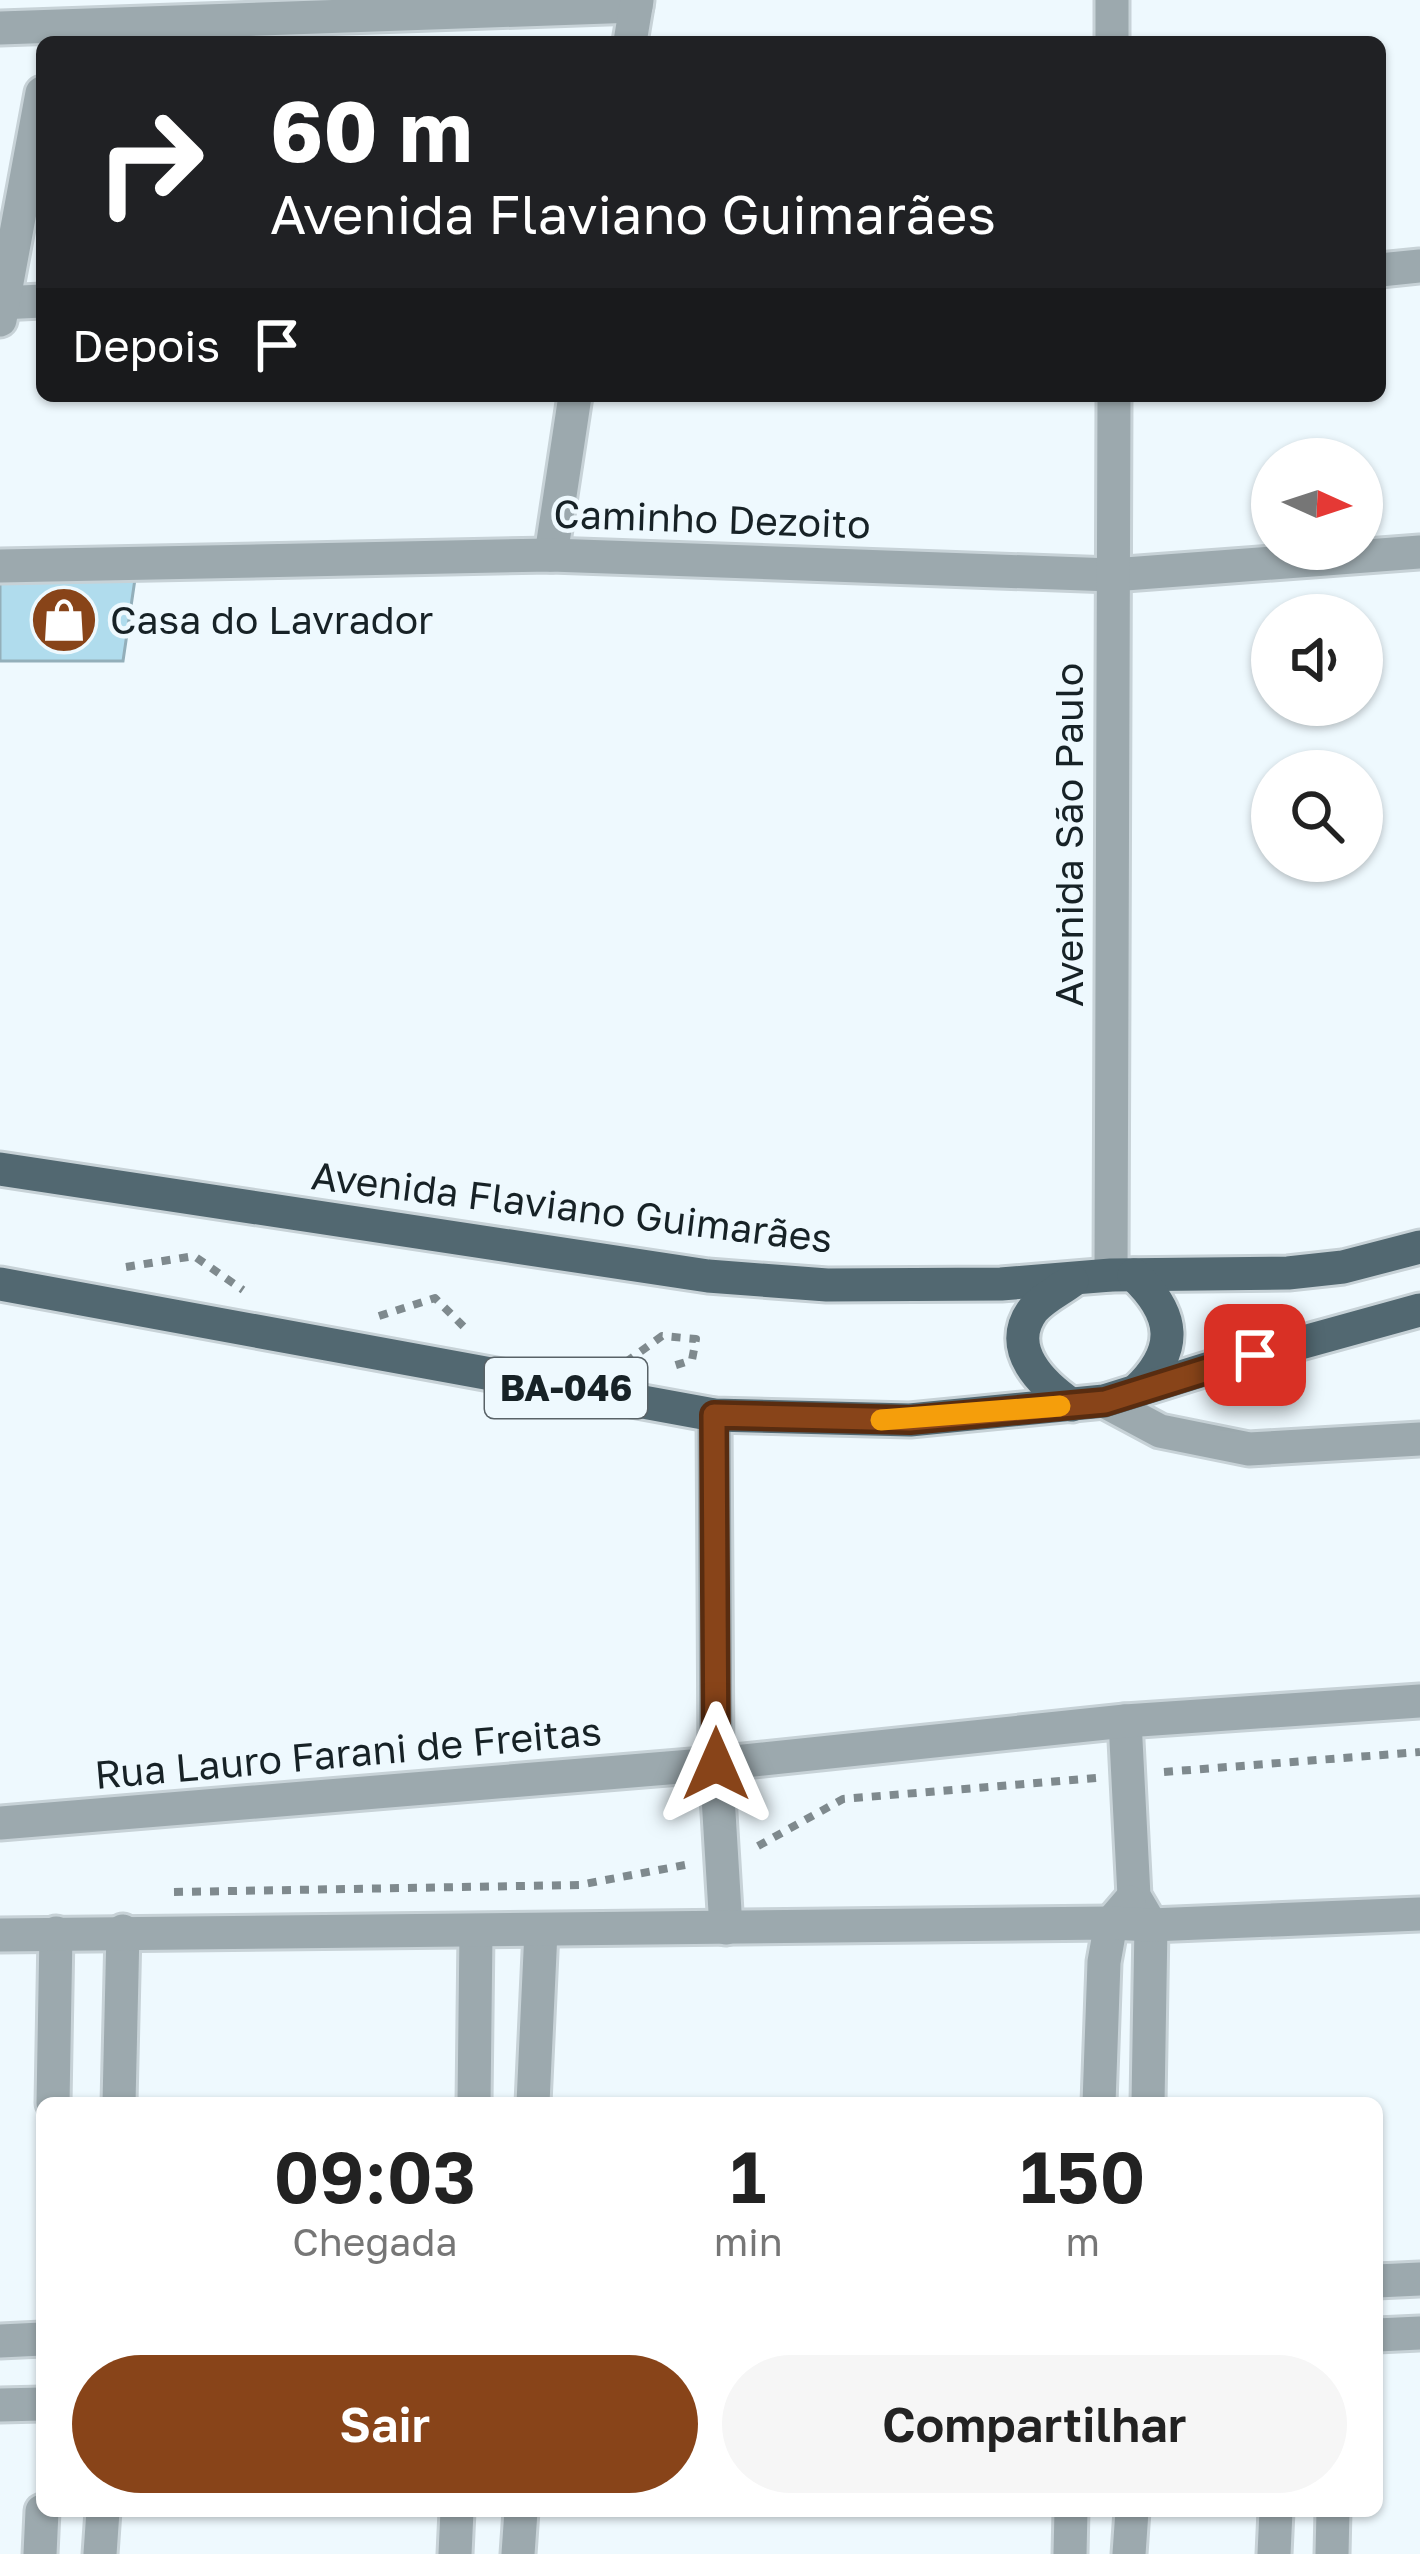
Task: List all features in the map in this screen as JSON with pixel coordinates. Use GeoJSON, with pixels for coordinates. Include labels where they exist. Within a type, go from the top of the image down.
{"type":"FeatureCollection","features":[{"type":"Feature","properties":{"kind":"main road","name":"Avenida Flaviano Guimarães"},"geometry":{"type":"LineString","coordinates":[[0,1169],[708,1276],[827,1286],[1288,1273],[1343,1267],[1420,1247]]}},
{"type":"Feature","properties":{"kind":"main road"},"geometry":{"type":"LineString","coordinates":[[1074,1280],[1033,1311],[1024,1337],[1030,1368],[1042,1384],[1104,1399],[1165,1358],[1167,1341],[1153,1293],[1122,1275]]}},
{"type":"Feature","properties":{"kind":"main road","name":"BA-046"},"geometry":{"type":"LineString","coordinates":[[0,1284],[714,1415],[910,1420],[1104,1399],[1420,1310]]}},
{"type":"Feature","properties":{"kind":"street"},"geometry":{"type":"LineString","coordinates":[[1112,0],[1112,36]]}},
{"type":"Feature","properties":{"kind":"street"},"geometry":{"type":"LineString","coordinates":[[0,28],[636,3],[631,36]]}},
{"type":"Feature","properties":{"kind":"street"},"geometry":{"type":"LineString","coordinates":[[36,125],[1,309],[36,303]]}},
{"type":"Feature","properties":{"kind":"street"},"geometry":{"type":"LineString","coordinates":[[1386,269],[1420,266]]}},
{"type":"Feature","properties":{"kind":"street"},"geometry":{"type":"LineString","coordinates":[[551,555],[574,402]]}},
{"type":"Feature","properties":{"kind":"street","name":"Avenida São Paulo"},"geometry":{"type":"LineString","coordinates":[[1114,402],[1122,1275]]}},
{"type":"Feature","properties":{"kind":"street","name":"Caminho Dezoito"},"geometry":{"type":"LineString","coordinates":[[0,566],[551,555],[1112,575],[1420,552]]}},
{"type":"Feature","properties":{"kind":"street"},"geometry":{"type":"LineString","coordinates":[[1104,1399],[1160,1431],[1249,1449],[1420,1439]]}},
{"type":"Feature","properties":{"kind":"street"},"geometry":{"type":"LineString","coordinates":[[714,1415],[716,1764],[726,1928]]}},
{"type":"Feature","properties":{"kind":"street","name":"Rua Lauro Farani de Freitas"},"geometry":{"type":"LineString","coordinates":[[0,1823],[716,1764],[1125,1721],[1420,1701]]}},
{"type":"Feature","properties":{"kind":"street"},"geometry":{"type":"LineString","coordinates":[[1125,1721],[1134,1895],[1151,1925],[1148,2097]]}},
{"type":"Feature","properties":{"kind":"street"},"geometry":{"type":"LineString","coordinates":[[1099,2097],[1104,1962],[1112,1923],[1134,1895]]}},
{"type":"Feature","properties":{"kind":"street"},"geometry":{"type":"LineString","coordinates":[[0,1935],[1151,1925],[1420,1915]]}},
{"type":"Feature","properties":{"kind":"street"},"geometry":{"type":"LineString","coordinates":[[119,2097],[123,1931]]}},
{"type":"Feature","properties":{"kind":"street"},"geometry":{"type":"LineString","coordinates":[[533,2097],[541,1931]]}},
{"type":"Feature","properties":{"kind":"street"},"geometry":{"type":"LineString","coordinates":[[474,2097],[476,1932]]}},
{"type":"Feature","properties":{"kind":"street"},"geometry":{"type":"LineString","coordinates":[[53,2097],[56,1933]]}},
{"type":"Feature","properties":{"kind":"street"},"geometry":{"type":"LineString","coordinates":[[1383,2281],[1420,2278]]}},
{"type":"Feature","properties":{"kind":"street"},"geometry":{"type":"LineString","coordinates":[[1383,2335],[1420,2333]]}},
{"type":"Feature","properties":{"kind":"street"},"geometry":{"type":"LineString","coordinates":[[0,2341],[36,2339]]}},
{"type":"Feature","properties":{"kind":"street"},"geometry":{"type":"LineString","coordinates":[[0,2405],[36,2404]]}},
{"type":"Feature","properties":{"kind":"street"},"geometry":{"type":"LineString","coordinates":[[40,2554],[42,2517]]}},
{"type":"Feature","properties":{"kind":"street"},"geometry":{"type":"LineString","coordinates":[[100,2554],[103,2517]]}},
{"type":"Feature","properties":{"kind":"street"},"geometry":{"type":"LineString","coordinates":[[455,2554],[457,2517]]}},
{"type":"Feature","properties":{"kind":"street"},"geometry":{"type":"LineString","coordinates":[[518,2554],[520,2517]]}},
{"type":"Feature","properties":{"kind":"street"},"geometry":{"type":"LineString","coordinates":[[1070,2554],[1071,2517]]}},
{"type":"Feature","properties":{"kind":"street"},"geometry":{"type":"LineString","coordinates":[[1129,2554],[1132,2517]]}},
{"type":"Feature","properties":{"kind":"street"},"geometry":{"type":"LineString","coordinates":[[1274,2554],[1276,2517]]}},
{"type":"Feature","properties":{"kind":"street"},"geometry":{"type":"LineString","coordinates":[[1332,2554],[1334,2517]]}},
{"type":"Feature","properties":{"kind":"path"},"geometry":{"type":"LineString","coordinates":[[640,1368],[620,1366],[662,1336],[695,1339],[692,1360],[659,1371]]}},
{"type":"Feature","properties":{"kind":"building","name":"Casa do Lavrador"},"geometry":{"type":"Polygon","coordinates":[[[0,578],[135,579],[123,661],[0,661],[0,578]]]}},
{"type":"Feature","properties":{"kind":"slow traffic"},"geometry":{"type":"LineString","coordinates":[[881,1420],[1060,1406]]}},
{"type":"Feature","properties":{"kind":"place","name":"Casa do Lavrador"},"geometry":{"type":"Point","coordinates":[64,620]}},
{"type":"Feature","properties":{"kind":"route"},"geometry":{"type":"LineString","coordinates":[[716,1764],[714,1415],[910,1420],[1105,1402],[1255,1355]]}}]}
